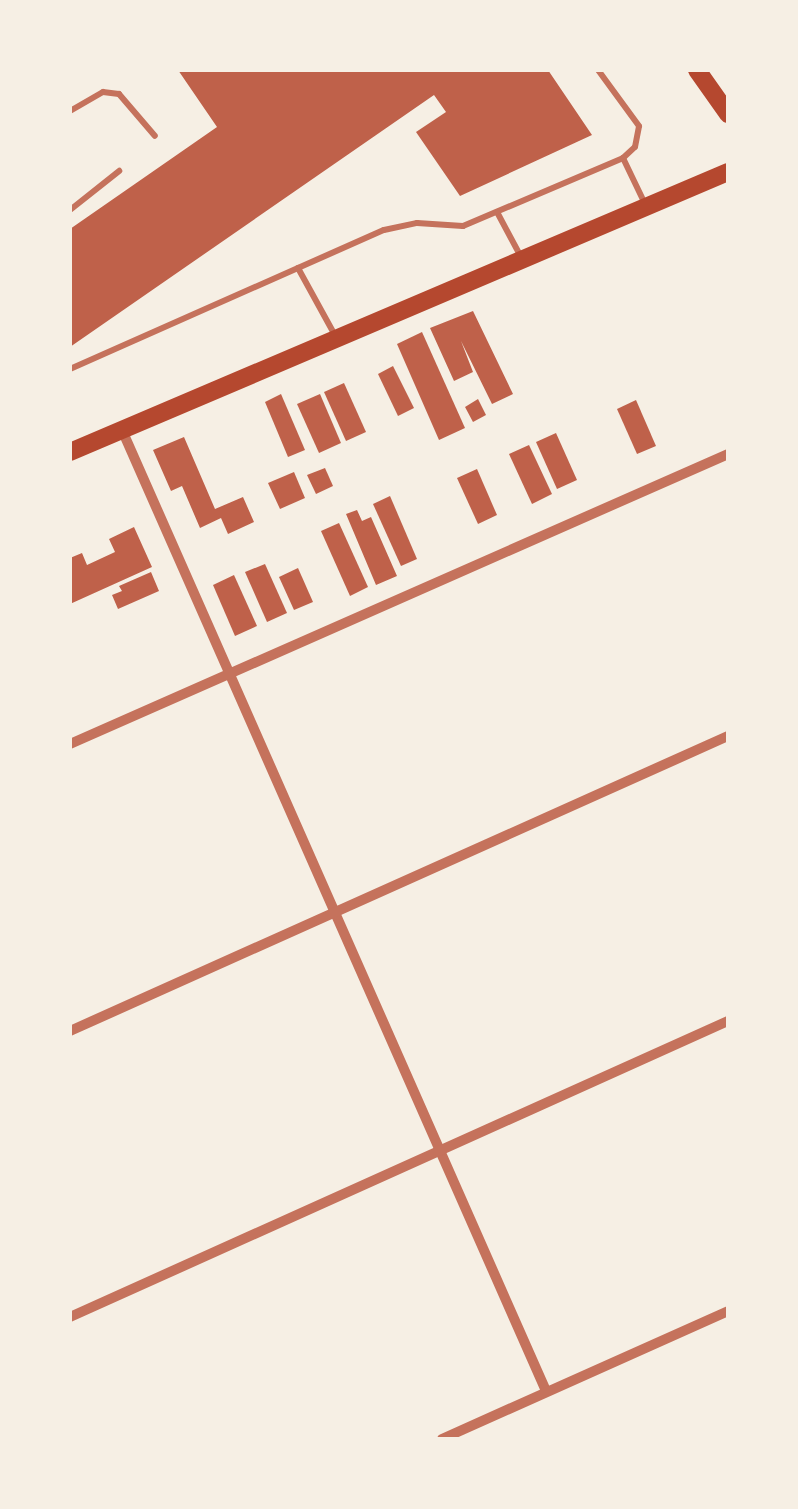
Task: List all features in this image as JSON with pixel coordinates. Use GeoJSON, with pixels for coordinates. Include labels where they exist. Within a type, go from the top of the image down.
{"type":"FeatureCollection","features":[{"type":"Feature","properties":{"kind":"main road"},"geometry":{"type":"LineString","coordinates":[[697,70],[728,114]]}},
{"type":"Feature","properties":{"kind":"main road"},"geometry":{"type":"LineString","coordinates":[[70,452],[728,172]]}},
{"type":"Feature","properties":{"kind":"street"},"geometry":{"type":"LineString","coordinates":[[122,430],[546,1392]]}},
{"type":"Feature","properties":{"kind":"street"},"geometry":{"type":"LineString","coordinates":[[70,744],[728,454]]}},
{"type":"Feature","properties":{"kind":"street"},"geometry":{"type":"LineString","coordinates":[[70,1030],[728,736]]}},
{"type":"Feature","properties":{"kind":"street"},"geometry":{"type":"LineString","coordinates":[[70,1317],[728,1021]]}},
{"type":"Feature","properties":{"kind":"street"},"geometry":{"type":"LineString","coordinates":[[442,1439],[728,1312]]}},
{"type":"Feature","properties":{"kind":"lane"},"geometry":{"type":"LineString","coordinates":[[70,368],[395,227],[417,223],[463,226],[623,158],[635,147],[639,126],[598,70]]}},
{"type":"Feature","properties":{"kind":"lane"},"geometry":{"type":"LineString","coordinates":[[70,111],[103,92],[119,94],[155,136]]}},
{"type":"Feature","properties":{"kind":"lane"},"geometry":{"type":"LineString","coordinates":[[623,158],[646,207]]}},
{"type":"Feature","properties":{"kind":"lane"},"geometry":{"type":"LineString","coordinates":[[70,210],[119,171]]}},
{"type":"Feature","properties":{"kind":"lane"},"geometry":{"type":"LineString","coordinates":[[497,212],[522,260]]}},
{"type":"Feature","properties":{"kind":"lane"},"geometry":{"type":"LineString","coordinates":[[298,268],[336,339]]}},
{"type":"Feature","properties":{"kind":"building"},"geometry":{"type":"Polygon","coordinates":[[[178,70],[548,70],[592,135],[460,196],[416,132],[446,112],[434,95],[70,347],[70,229],[217,127],[178,70]]]}},
{"type":"Feature","properties":{"kind":"building"},"geometry":{"type":"Polygon","coordinates":[[[473,311],[513,394],[492,404],[461,341],[473,372],[454,381],[430,328],[473,311]]]}},
{"type":"Feature","properties":{"kind":"building"},"geometry":{"type":"Polygon","coordinates":[[[422,332],[465,428],[439,440],[397,344],[422,332]]]}},
{"type":"Feature","properties":{"kind":"building"},"geometry":{"type":"Polygon","coordinates":[[[393,366],[414,408],[398,416],[378,374],[393,366]]]}},
{"type":"Feature","properties":{"kind":"building"},"geometry":{"type":"Polygon","coordinates":[[[344,383],[366,432],[346,441],[324,392],[344,383]]]}},
{"type":"Feature","properties":{"kind":"building"},"geometry":{"type":"Polygon","coordinates":[[[281,394],[305,450],[288,457],[265,402],[281,394]]]}},
{"type":"Feature","properties":{"kind":"building"},"geometry":{"type":"Polygon","coordinates":[[[320,394],[341,443],[319,453],[297,404],[320,394]]]}},
{"type":"Feature","properties":{"kind":"building"},"geometry":{"type":"Polygon","coordinates":[[[478,399],[486,415],[473,422],[465,407],[478,399]]]}},
{"type":"Feature","properties":{"kind":"building"},"geometry":{"type":"Polygon","coordinates":[[[636,400],[656,446],[637,454],[617,409],[636,400]]]}},
{"type":"Feature","properties":{"kind":"building"},"geometry":{"type":"Polygon","coordinates":[[[556,433],[577,480],[557,489],[536,442],[556,433]]]}},
{"type":"Feature","properties":{"kind":"building"},"geometry":{"type":"Polygon","coordinates":[[[184,437],[215,509],[243,497],[254,522],[228,534],[221,518],[200,528],[182,486],[171,491],[153,450],[184,437]]]}},
{"type":"Feature","properties":{"kind":"building"},"geometry":{"type":"Polygon","coordinates":[[[529,445],[552,494],[532,504],[509,454],[529,445]]]}},
{"type":"Feature","properties":{"kind":"building"},"geometry":{"type":"Polygon","coordinates":[[[325,468],[333,486],[316,494],[307,475],[325,468]]]}},
{"type":"Feature","properties":{"kind":"building"},"geometry":{"type":"Polygon","coordinates":[[[477,469],[497,515],[478,524],[457,478],[477,469]]]}},
{"type":"Feature","properties":{"kind":"building"},"geometry":{"type":"Polygon","coordinates":[[[294,472],[305,498],[280,509],[268,483],[294,472]]]}},
{"type":"Feature","properties":{"kind":"building"},"geometry":{"type":"Polygon","coordinates":[[[390,496],[417,559],[401,566],[373,504],[390,496]]]}},
{"type":"Feature","properties":{"kind":"building"},"geometry":{"type":"Polygon","coordinates":[[[357,510],[362,521],[371,517],[397,576],[376,585],[346,514],[357,510]]]}},
{"type":"Feature","properties":{"kind":"building"},"geometry":{"type":"Polygon","coordinates":[[[339,523],[368,587],[350,596],[321,531],[339,523]]]}},
{"type":"Feature","properties":{"kind":"building"},"geometry":{"type":"Polygon","coordinates":[[[134,527],[152,567],[70,604],[70,558],[82,553],[87,565],[115,552],[109,539],[134,527]]]}},
{"type":"Feature","properties":{"kind":"building"},"geometry":{"type":"Polygon","coordinates":[[[265,564],[287,613],[267,622],[245,572],[265,564]]]}},
{"type":"Feature","properties":{"kind":"building"},"geometry":{"type":"Polygon","coordinates":[[[298,568],[313,602],[294,610],[279,577],[298,568]]]}},
{"type":"Feature","properties":{"kind":"building"},"geometry":{"type":"Polygon","coordinates":[[[151,572],[159,591],[118,609],[112,595],[122,591],[119,586],[151,572]]]}},
{"type":"Feature","properties":{"kind":"building"},"geometry":{"type":"Polygon","coordinates":[[[234,575],[257,626],[235,636],[213,585],[234,575]]]}}]}
